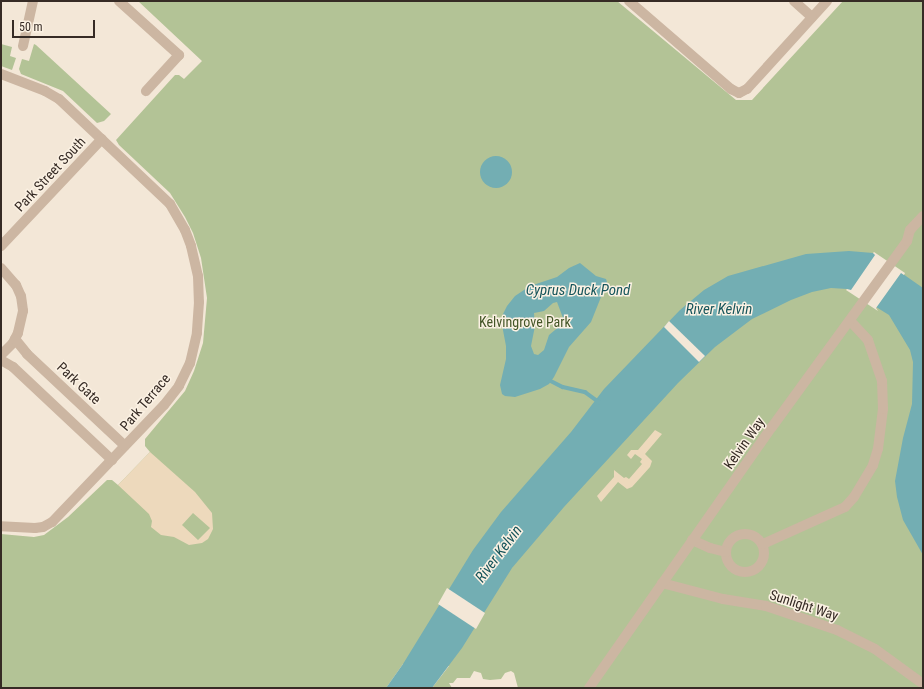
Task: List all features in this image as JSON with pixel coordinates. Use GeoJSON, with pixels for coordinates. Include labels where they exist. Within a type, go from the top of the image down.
{"type":"FeatureCollection","features":[{"type":"Feature","properties":{"kind":"street"},"geometry":{"type":"LineString","coordinates":[[23,46],[33,1]]}},
{"type":"Feature","properties":{"kind":"street"},"geometry":{"type":"LineString","coordinates":[[119,1],[179,55],[146,91]]}},
{"type":"Feature","properties":{"kind":"street"},"geometry":{"type":"LineString","coordinates":[[629,1],[731,89],[739,93],[747,89],[827,1]]}},
{"type":"Feature","properties":{"kind":"street"},"geometry":{"type":"LineString","coordinates":[[794,1],[812,17]]}},
{"type":"Feature","properties":{"kind":"street","name":"Park Terrace"},"geometry":{"type":"LineString","coordinates":[[1,74],[45,91],[59,99],[173,208],[185,230],[191,246],[199,290],[199,318],[194,349],[185,374],[164,405],[52,522],[43,527],[35,528],[1,526]]}},
{"type":"Feature","properties":{"kind":"street","name":"Park Street South"},"geometry":{"type":"LineString","coordinates":[[1,246],[102,139]]}},
{"type":"Feature","properties":{"kind":"street","name":"Kelvin Way"},"geometry":{"type":"LineString","coordinates":[[589,688],[772,426],[907,241],[910,230],[923,216]]}},
{"type":"Feature","properties":{"kind":"street"},"geometry":{"type":"LineString","coordinates":[[1,268],[16,285],[22,304],[21,321],[16,339],[1,355]]}},
{"type":"Feature","properties":{"kind":"street"},"geometry":{"type":"LineString","coordinates":[[763,544],[844,507],[854,497],[873,465],[878,444],[883,408],[882,381],[868,340],[850,321]]}},
{"type":"Feature","properties":{"kind":"street","name":"Park Gate"},"geometry":{"type":"LineString","coordinates":[[16,339],[27,354],[125,446]]}},
{"type":"Feature","properties":{"kind":"street"},"geometry":{"type":"LineString","coordinates":[[1,360],[13,367],[112,460]]}},
{"type":"Feature","properties":{"kind":"street"},"geometry":{"type":"LineString","coordinates":[[741,534],[754,535],[763,544],[765,550],[762,563],[753,571],[746,572],[734,569],[727,559],[726,552],[730,540],[741,534]]}},
{"type":"Feature","properties":{"kind":"street"},"geometry":{"type":"LineString","coordinates":[[692,540],[710,548],[726,552]]}},
{"type":"Feature","properties":{"kind":"street","name":"Sunlight Way"},"geometry":{"type":"LineString","coordinates":[[662,583],[723,599],[766,606],[837,630],[875,649],[923,684]]}},
{"type":"Feature","properties":{"kind":"green space","name":"Kelvingrove Park"},"geometry":{"type":"Polygon","coordinates":[[[138,1],[617,1],[736,100],[752,100],[843,1],[923,1],[923,688],[518,688],[514,673],[511,671],[505,673],[501,679],[490,680],[483,679],[481,673],[474,671],[470,678],[457,678],[453,683],[449,683],[452,688],[432,688],[449,666],[403,664],[386,688],[1,688],[1,534],[34,537],[44,535],[68,517],[107,480],[112,480],[118,485],[150,452],[145,446],[145,439],[185,391],[194,371],[203,343],[207,298],[201,258],[193,233],[170,193],[119,145],[116,140],[175,75],[179,75],[184,79],[202,61],[138,1]]]}},
{"type":"Feature","properties":{"kind":"green space"},"geometry":{"type":"Polygon","coordinates":[[[1,44],[12,47],[10,56],[16,58],[12,70],[1,66],[1,44]]]}},
{"type":"Feature","properties":{"kind":"green space"},"geometry":{"type":"Polygon","coordinates":[[[34,44],[111,114],[104,121],[97,123],[63,91],[21,74],[19,69],[22,59],[29,61],[34,44]]]}},
{"type":"Feature","properties":{"kind":"shaded area"},"geometry":{"type":"Polygon","coordinates":[[[655,430],[662,434],[645,454],[652,461],[650,467],[632,487],[627,489],[618,482],[601,502],[597,496],[614,477],[614,470],[624,478],[626,477],[629,479],[642,464],[640,462],[642,459],[635,454],[631,459],[627,455],[631,450],[638,450],[655,430]]]}},
{"type":"Feature","properties":{"kind":"shaded area"},"geometry":{"type":"Polygon","coordinates":[[[150,452],[195,492],[212,513],[213,529],[208,539],[202,543],[189,545],[174,537],[161,535],[151,527],[152,521],[149,514],[118,485],[150,452]],[[193,513],[182,525],[198,540],[210,528],[193,513]]]}},
{"type":"Feature","properties":{"kind":"water"},"geometry":{"type":"Polygon","coordinates":[[[493,156],[499,156],[509,163],[512,172],[511,178],[505,185],[499,188],[493,188],[483,181],[480,175],[480,169],[487,159],[493,156]]]}},
{"type":"Feature","properties":{"kind":"water","name":"River Kelvin"},"geometry":{"type":"Polygon","coordinates":[[[849,251],[873,253],[923,288],[923,555],[903,520],[897,497],[895,481],[903,438],[912,404],[913,362],[910,350],[889,315],[847,289],[831,288],[812,292],[791,300],[752,319],[715,347],[678,383],[564,507],[512,568],[462,648],[432,688],[386,688],[403,664],[473,550],[501,512],[571,432],[604,389],[680,310],[704,290],[728,276],[806,254],[849,251]]]}},
{"type":"Feature","properties":{"kind":"water","name":"Cyprus Duck Pond"},"geometry":{"type":"Polygon","coordinates":[[[580,263],[596,276],[606,279],[607,282],[591,322],[569,347],[549,384],[540,389],[515,397],[505,396],[502,394],[500,385],[506,359],[506,346],[502,325],[503,314],[507,306],[515,296],[530,286],[557,277],[569,268],[580,263]],[[557,302],[553,303],[544,311],[534,313],[535,326],[531,346],[534,354],[538,355],[544,350],[549,335],[561,325],[563,318],[557,302]]]}},
{"type":"Feature","properties":{"kind":"pier"},"geometry":{"type":"Polygon","coordinates":[[[874,252],[905,273],[904,275],[901,273],[876,308],[878,311],[846,290],[851,290],[875,255],[873,253],[874,252]]]}},
{"type":"Feature","properties":{"kind":"pier"},"geometry":{"type":"Polygon","coordinates":[[[669,321],[705,356],[699,362],[664,327],[669,321]]]}},
{"type":"Feature","properties":{"kind":"pier"},"geometry":{"type":"Polygon","coordinates":[[[447,588],[485,613],[476,629],[438,604],[447,588]]]}},
{"type":"Feature","properties":{"kind":"waterway"},"geometry":{"type":"LineString","coordinates":[[551,381],[563,387],[585,392],[599,402]]}}]}
